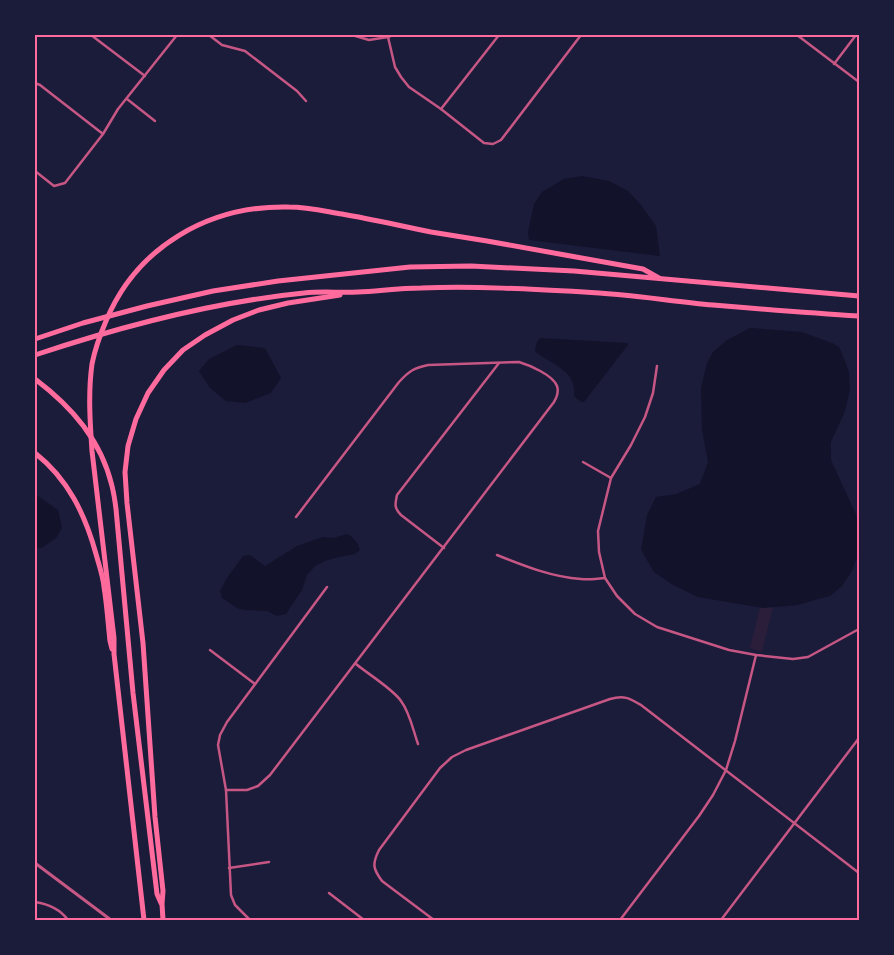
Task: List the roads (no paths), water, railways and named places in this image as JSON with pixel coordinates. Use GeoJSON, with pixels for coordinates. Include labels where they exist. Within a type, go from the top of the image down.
{"type":"FeatureCollection","features":[{"type":"Feature","properties":{"kind":"highway"},"geometry":{"type":"LineString","coordinates":[[144,920],[92,451],[89,391],[92,363],[99,338],[121,291],[135,273],[151,255],[172,239],[194,226],[243,210],[291,207],[319,210],[643,269],[659,278]]}},
{"type":"Feature","properties":{"kind":"highway"},"geometry":{"type":"LineString","coordinates":[[35,339],[147,306],[213,292],[278,281],[410,267],[472,266],[530,268],[859,296]]}},
{"type":"Feature","properties":{"kind":"highway"},"geometry":{"type":"LineString","coordinates":[[35,355],[128,326],[188,312],[305,293],[470,287],[586,292],[715,305],[859,316]]}},
{"type":"Feature","properties":{"kind":"highway"},"geometry":{"type":"LineString","coordinates":[[163,920],[163,891],[155,817],[143,643],[125,472],[128,446],[136,419],[148,393],[164,370],[183,350],[205,335],[233,320],[259,310],[288,303],[358,292]]}},
{"type":"Feature","properties":{"kind":"highway"},"geometry":{"type":"LineString","coordinates":[[35,379],[72,411],[86,429],[105,465],[112,486],[116,509],[133,693],[157,894],[162,904]]}},
{"type":"Feature","properties":{"kind":"highway"},"geometry":{"type":"LineString","coordinates":[[35,454],[59,476],[83,515],[92,540],[104,586],[110,641],[114,654]]}},
{"type":"Feature","properties":{"kind":"street"},"geometry":{"type":"LineString","coordinates":[[91,35],[145,76]]}},
{"type":"Feature","properties":{"kind":"street"},"geometry":{"type":"LineString","coordinates":[[35,171],[54,186],[65,182],[103,134],[126,98],[177,35]]}},
{"type":"Feature","properties":{"kind":"street"},"geometry":{"type":"LineString","coordinates":[[209,35],[222,45],[245,51],[298,92],[306,101]]}},
{"type":"Feature","properties":{"kind":"street"},"geometry":{"type":"LineString","coordinates":[[352,35],[369,40],[388,38],[393,35]]}},
{"type":"Feature","properties":{"kind":"street"},"geometry":{"type":"LineString","coordinates":[[441,109],[499,35]]}},
{"type":"Feature","properties":{"kind":"street"},"geometry":{"type":"LineString","coordinates":[[388,38],[395,67],[400,77],[409,87],[441,109],[484,143],[493,144],[501,140],[581,35]]}},
{"type":"Feature","properties":{"kind":"street"},"geometry":{"type":"LineString","coordinates":[[797,35],[859,82]]}},
{"type":"Feature","properties":{"kind":"street"},"geometry":{"type":"LineString","coordinates":[[834,64],[856,35]]}},
{"type":"Feature","properties":{"kind":"street"},"geometry":{"type":"LineString","coordinates":[[35,83],[103,134]]}},
{"type":"Feature","properties":{"kind":"street"},"geometry":{"type":"LineString","coordinates":[[126,98],[155,121]]}},
{"type":"Feature","properties":{"kind":"street"},"geometry":{"type":"LineString","coordinates":[[226,790],[247,790],[258,786],[270,775],[554,402],[558,395],[557,386],[552,380],[531,366],[519,362],[428,364],[417,367],[399,382],[296,517]]}},
{"type":"Feature","properties":{"kind":"street"},"geometry":{"type":"LineString","coordinates":[[444,548],[401,515],[397,510],[397,495],[499,363]]}},
{"type":"Feature","properties":{"kind":"street"},"geometry":{"type":"LineString","coordinates":[[658,366],[653,393],[645,417],[612,478],[598,531],[599,552],[605,578],[616,596],[635,614],[657,627],[729,650],[756,655],[793,659],[808,657],[859,629]]}},
{"type":"Feature","properties":{"kind":"street"},"geometry":{"type":"LineString","coordinates":[[583,462],[612,478]]}},
{"type":"Feature","properties":{"kind":"street"},"geometry":{"type":"LineString","coordinates":[[497,555],[540,572],[582,579],[605,578]]}},
{"type":"Feature","properties":{"kind":"street"},"geometry":{"type":"LineString","coordinates":[[250,920],[235,905],[231,895],[226,790],[218,745],[220,735],[227,722],[328,588]]}},
{"type":"Feature","properties":{"kind":"street"},"geometry":{"type":"LineString","coordinates":[[210,650],[255,684]]}},
{"type":"Feature","properties":{"kind":"street"},"geometry":{"type":"LineString","coordinates":[[620,920],[699,816],[726,770],[756,655]]}},
{"type":"Feature","properties":{"kind":"street"},"geometry":{"type":"LineString","coordinates":[[356,664],[394,693],[401,701],[407,712],[418,744]]}},
{"type":"Feature","properties":{"kind":"street"},"geometry":{"type":"LineString","coordinates":[[434,920],[382,881],[374,867],[375,858],[379,850],[440,768],[452,757],[466,750],[620,696],[634,700],[641,705],[859,873]]}},
{"type":"Feature","properties":{"kind":"street"},"geometry":{"type":"LineString","coordinates":[[721,920],[859,738]]}},
{"type":"Feature","properties":{"kind":"street"},"geometry":{"type":"LineString","coordinates":[[230,868],[269,862]]}},
{"type":"Feature","properties":{"kind":"street"},"geometry":{"type":"LineString","coordinates":[[35,863],[111,920]]}},
{"type":"Feature","properties":{"kind":"street"},"geometry":{"type":"LineString","coordinates":[[329,893],[364,920]]}},
{"type":"Feature","properties":{"kind":"street"},"geometry":{"type":"LineString","coordinates":[[35,902],[58,909],[68,920]]}}]}
